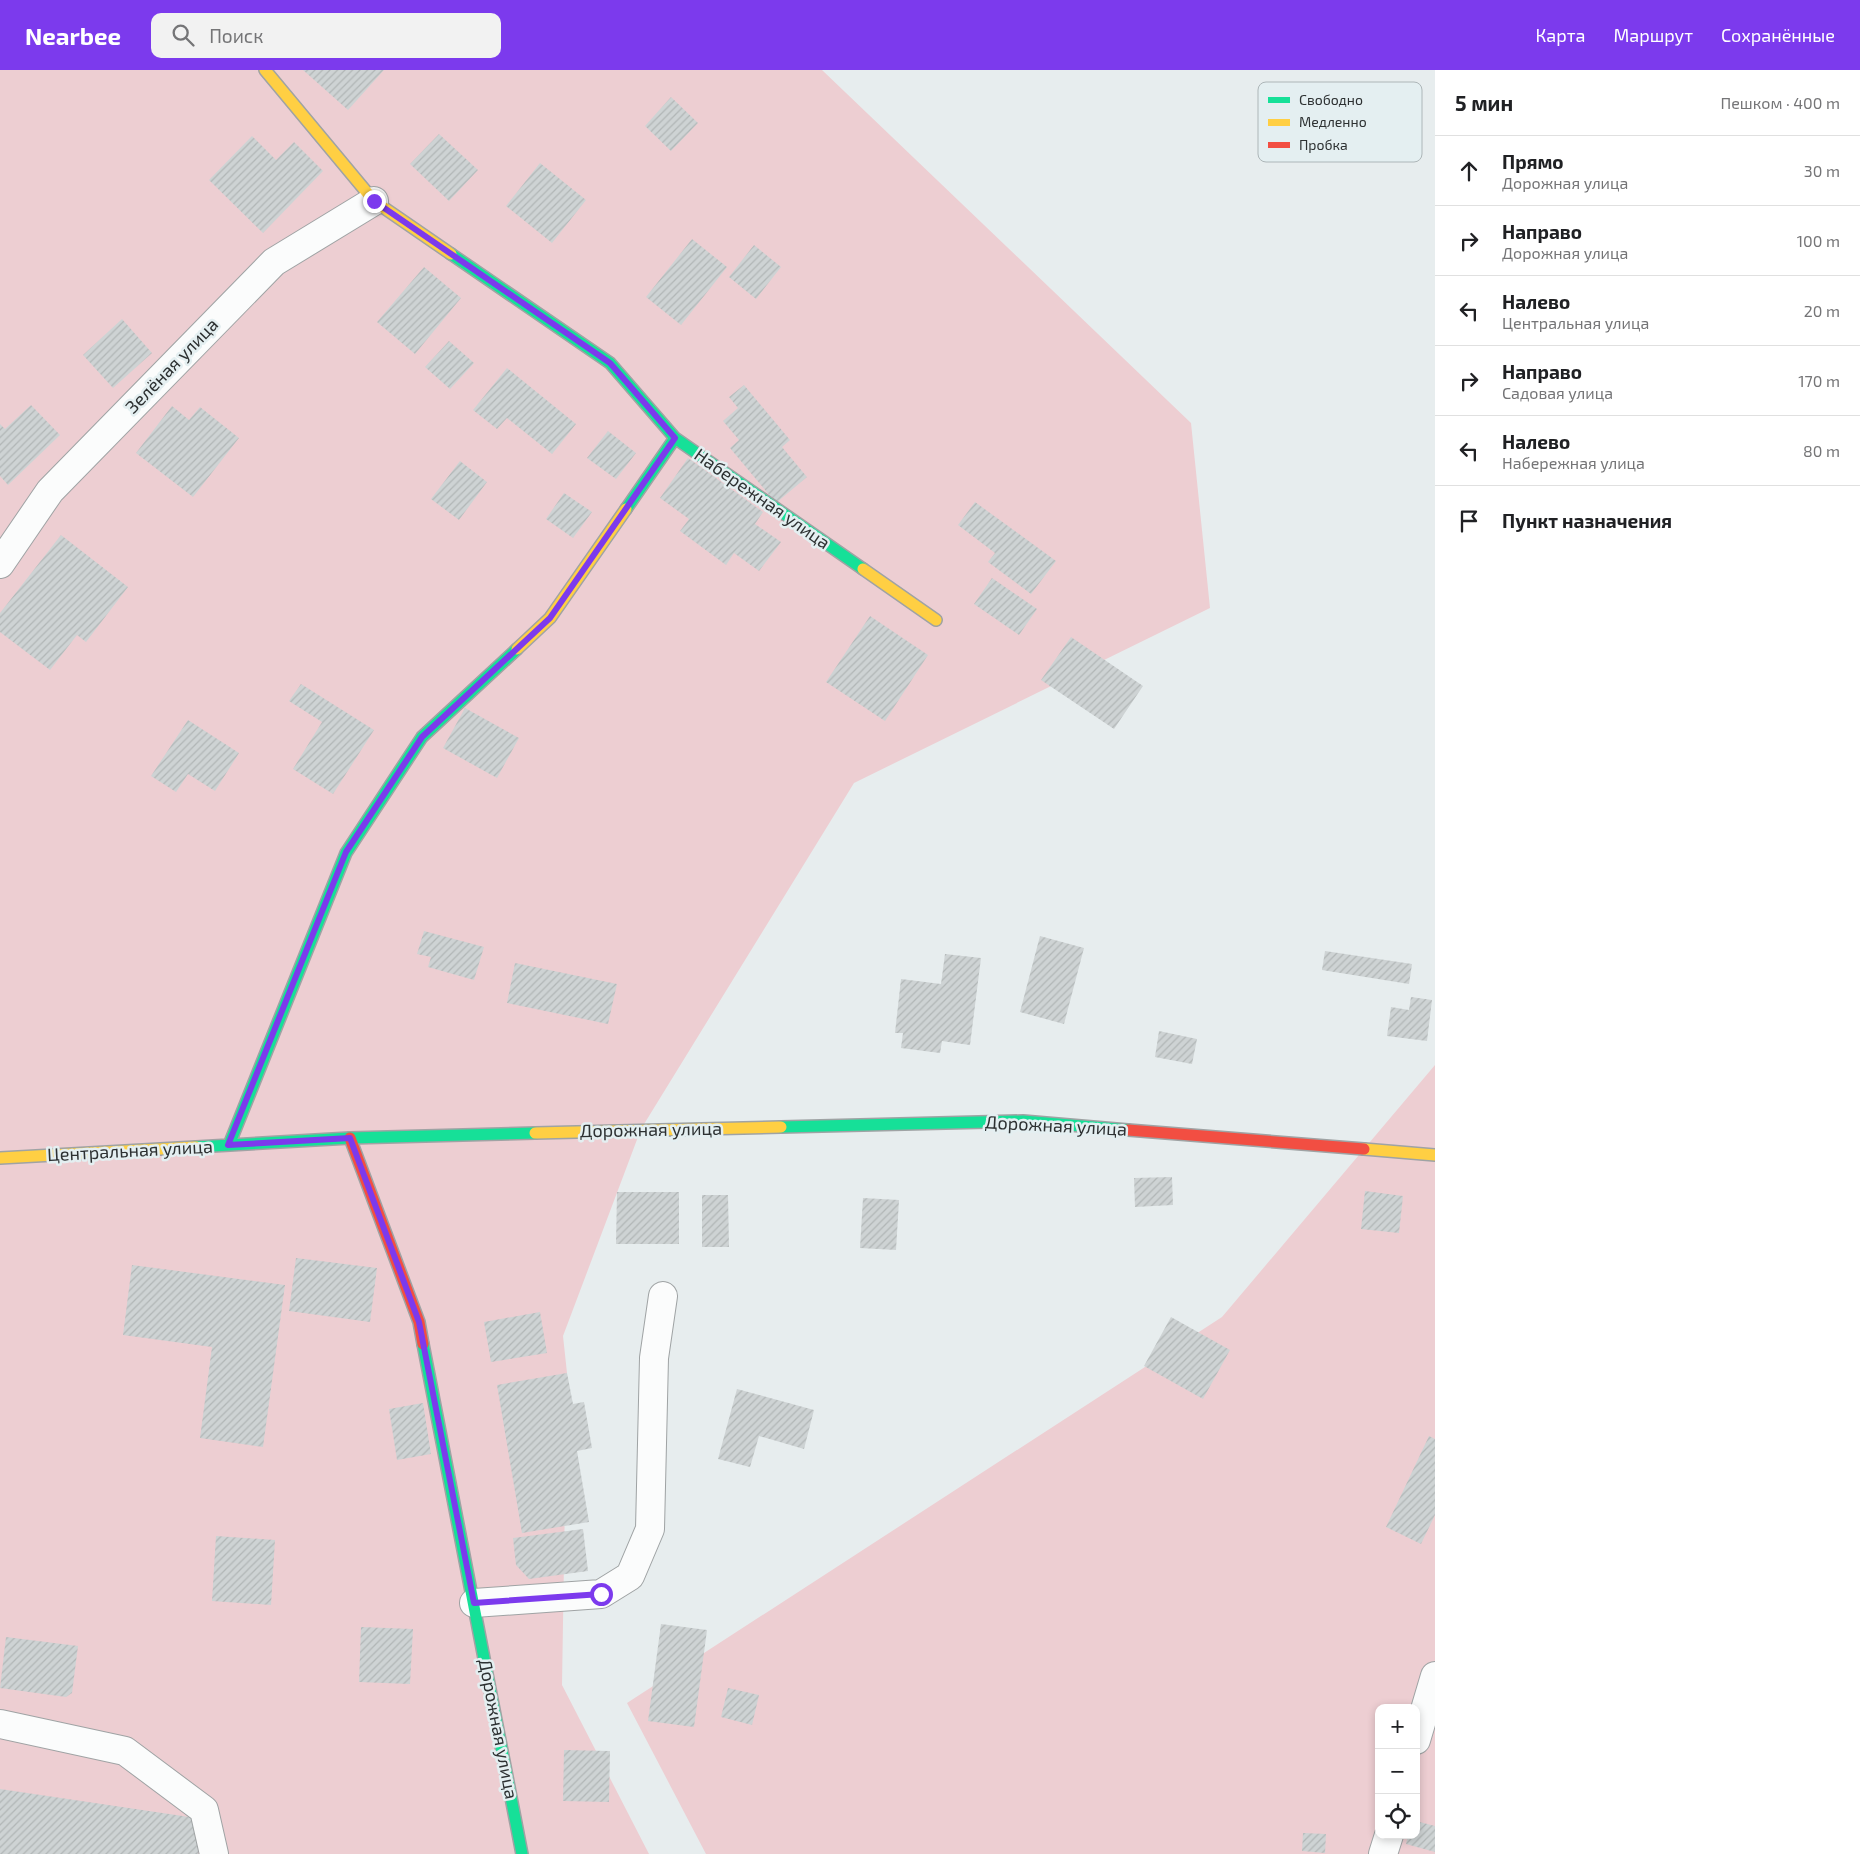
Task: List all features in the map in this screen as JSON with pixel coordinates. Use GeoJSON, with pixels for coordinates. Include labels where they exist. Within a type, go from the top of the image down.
{"type":"FeatureCollection","features":[{"type":"Feature","properties":{"kind":"street","name":"Набережная улица"},"geometry":{"type":"LineString","coordinates":[[265,70],[374,201],[610,363],[675,438],[936,620]]}},
{"type":"Feature","properties":{"kind":"street","name":"Зелёная улица"},"geometry":{"type":"LineString","coordinates":[[0,564],[50,491],[274,262],[374,201]]}},
{"type":"Feature","properties":{"kind":"street"},"geometry":{"type":"LineString","coordinates":[[228,1145],[346,852],[422,737],[550,618],[675,438]]}},
{"type":"Feature","properties":{"kind":"street","name":"Дорожная улица"},"geometry":{"type":"LineString","coordinates":[[522,1854],[419,1322],[350,1138],[1023,1121],[1435,1155]]}},
{"type":"Feature","properties":{"kind":"street","name":"Центральная улица"},"geometry":{"type":"LineString","coordinates":[[0,1158],[350,1138]]}},
{"type":"Feature","properties":{"kind":"street"},"geometry":{"type":"LineString","coordinates":[[474,1603],[601,1594],[630,1576],[650,1529],[654,1358],[663,1296]]}},
{"type":"Feature","properties":{"kind":"street"},"geometry":{"type":"LineString","coordinates":[[1420,1727],[1435,1676]]}},
{"type":"Feature","properties":{"kind":"street"},"geometry":{"type":"LineString","coordinates":[[0,1724],[124,1750],[204,1810],[214,1854]]}},
{"type":"Feature","properties":{"kind":"street"},"geometry":{"type":"LineString","coordinates":[[1383,1854],[1388,1839]]}},
{"type":"Feature","properties":{"kind":"shaded area"},"geometry":{"type":"Polygon","coordinates":[[[0,70],[822,70],[1191,423],[1210,608],[854,783],[641,1129],[563,1336],[567,1373],[562,1685],[649,1854],[0,1854],[0,70]]]}},
{"type":"Feature","properties":{"kind":"shaded area"},"geometry":{"type":"Polygon","coordinates":[[[1435,1065],[1435,1854],[706,1854],[627,1703],[1222,1317],[1435,1065]]]}},
{"type":"Feature","properties":{"kind":"building"},"geometry":{"type":"Polygon","coordinates":[[[303,70],[384,70],[348,110],[303,70]]]}},
{"type":"Feature","properties":{"kind":"building"},"geometry":{"type":"Polygon","coordinates":[[[671,97],[698,123],[671,151],[645,126],[671,97]]]}},
{"type":"Feature","properties":{"kind":"building"},"geometry":{"type":"Polygon","coordinates":[[[439,134],[478,170],[449,201],[410,164],[439,134]]]}},
{"type":"Feature","properties":{"kind":"building"},"geometry":{"type":"Polygon","coordinates":[[[252,136],[276,160],[294,142],[323,171],[263,233],[209,180],[252,136]]]}},
{"type":"Feature","properties":{"kind":"building"},"geometry":{"type":"Polygon","coordinates":[[[540,163],[586,200],[552,243],[506,206],[540,163]]]}},
{"type":"Feature","properties":{"kind":"building"},"geometry":{"type":"Polygon","coordinates":[[[692,239],[727,267],[681,325],[646,297],[692,239]]]}},
{"type":"Feature","properties":{"kind":"building"},"geometry":{"type":"Polygon","coordinates":[[[754,245],[781,267],[756,299],[729,277],[754,245]]]}},
{"type":"Feature","properties":{"kind":"building"},"geometry":{"type":"Polygon","coordinates":[[[424,267],[461,298],[415,354],[377,322],[424,267]]]}},
{"type":"Feature","properties":{"kind":"building"},"geometry":{"type":"Polygon","coordinates":[[[122,319],[152,353],[113,388],[83,355],[122,319]]]}},
{"type":"Feature","properties":{"kind":"building"},"geometry":{"type":"Polygon","coordinates":[[[449,341],[474,363],[450,389],[425,367],[449,341]]]}},
{"type":"Feature","properties":{"kind":"building"},"geometry":{"type":"Polygon","coordinates":[[[507,368],[576,424],[552,454],[507,418],[497,429],[473,410],[507,368]]]}},
{"type":"Feature","properties":{"kind":"building"},"geometry":{"type":"Polygon","coordinates":[[[744,385],[790,440],[782,447],[807,477],[776,503],[730,448],[739,440],[723,421],[738,408],[729,397],[744,385]]]}},
{"type":"Feature","properties":{"kind":"building"},"geometry":{"type":"Polygon","coordinates":[[[31,405],[60,435],[8,485],[0,476],[0,424],[5,429],[31,405]]]}},
{"type":"Feature","properties":{"kind":"building"},"geometry":{"type":"Polygon","coordinates":[[[172,406],[189,420],[200,407],[239,438],[193,497],[136,453],[172,406]]]}},
{"type":"Feature","properties":{"kind":"building"},"geometry":{"type":"Polygon","coordinates":[[[608,431],[636,453],[616,479],[587,458],[608,431]]]}},
{"type":"Feature","properties":{"kind":"building"},"geometry":{"type":"Polygon","coordinates":[[[688,458],[763,512],[755,524],[781,542],[759,571],[734,553],[726,565],[680,531],[689,519],[660,498],[688,458]]]}},
{"type":"Feature","properties":{"kind":"building"},"geometry":{"type":"Polygon","coordinates":[[[460,461],[487,482],[459,520],[431,499],[460,461]]]}},
{"type":"Feature","properties":{"kind":"building"},"geometry":{"type":"Polygon","coordinates":[[[564,493],[592,512],[573,538],[546,519],[564,493]]]}},
{"type":"Feature","properties":{"kind":"building"},"geometry":{"type":"Polygon","coordinates":[[[975,502],[1056,561],[1031,594],[988,562],[995,553],[958,525],[975,502]]]}},
{"type":"Feature","properties":{"kind":"building"},"geometry":{"type":"Polygon","coordinates":[[[61,535],[128,587],[86,642],[77,635],[50,670],[0,632],[0,613],[61,535]]]}},
{"type":"Feature","properties":{"kind":"building"},"geometry":{"type":"Polygon","coordinates":[[[992,578],[1037,609],[1019,635],[974,604],[992,578]]]}},
{"type":"Feature","properties":{"kind":"building"},"geometry":{"type":"Polygon","coordinates":[[[870,616],[928,655],[885,721],[826,682],[870,616]]]}},
{"type":"Feature","properties":{"kind":"building"},"geometry":{"type":"Polygon","coordinates":[[[1071,637],[1143,686],[1114,729],[1041,680],[1071,637]]]}},
{"type":"Feature","properties":{"kind":"building"},"geometry":{"type":"Polygon","coordinates":[[[301,684],[374,730],[333,794],[293,769],[322,722],[289,701],[301,684]]]}},
{"type":"Feature","properties":{"kind":"building"},"geometry":{"type":"Polygon","coordinates":[[[465,708],[519,738],[497,778],[443,748],[465,708]]]}},
{"type":"Feature","properties":{"kind":"building"},"geometry":{"type":"Polygon","coordinates":[[[188,720],[239,753],[215,791],[188,774],[176,792],[151,776],[188,720]]]}},
{"type":"Feature","properties":{"kind":"building"},"geometry":{"type":"Polygon","coordinates":[[[424,931],[484,947],[474,980],[428,967],[431,957],[417,954],[424,931]]]}},
{"type":"Feature","properties":{"kind":"building"},"geometry":{"type":"Polygon","coordinates":[[[1040,936],[1084,948],[1064,1024],[1020,1012],[1040,936]]]}},
{"type":"Feature","properties":{"kind":"building"},"geometry":{"type":"Polygon","coordinates":[[[1325,951],[1412,964],[1409,984],[1322,970],[1325,951]]]}},
{"type":"Feature","properties":{"kind":"building"},"geometry":{"type":"Polygon","coordinates":[[[945,954],[981,958],[970,1045],[942,1041],[940,1053],[901,1048],[903,1033],[895,1033],[901,979],[941,984],[945,954]]]}},
{"type":"Feature","properties":{"kind":"building"},"geometry":{"type":"Polygon","coordinates":[[[515,963],[617,984],[608,1024],[507,1003],[515,963]]]}},
{"type":"Feature","properties":{"kind":"building"},"geometry":{"type":"Polygon","coordinates":[[[1411,997],[1432,1000],[1427,1041],[1387,1036],[1391,1007],[1409,1010],[1411,997]]]}},
{"type":"Feature","properties":{"kind":"building"},"geometry":{"type":"Polygon","coordinates":[[[1159,1031],[1197,1039],[1192,1064],[1155,1057],[1159,1031]]]}},
{"type":"Feature","properties":{"kind":"building"},"geometry":{"type":"Polygon","coordinates":[[[1172,1177],[1173,1205],[1135,1207],[1134,1178],[1172,1177]]]}},
{"type":"Feature","properties":{"kind":"building"},"geometry":{"type":"Polygon","coordinates":[[[1365,1191],[1403,1196],[1399,1233],[1361,1229],[1365,1191]]]}},
{"type":"Feature","properties":{"kind":"building"},"geometry":{"type":"Polygon","coordinates":[[[617,1192],[679,1192],[679,1244],[616,1244],[617,1192]]]}},
{"type":"Feature","properties":{"kind":"building"},"geometry":{"type":"Polygon","coordinates":[[[702,1195],[728,1195],[729,1247],[702,1247],[702,1195]]]}},
{"type":"Feature","properties":{"kind":"building"},"geometry":{"type":"Polygon","coordinates":[[[863,1198],[899,1200],[896,1250],[860,1248],[863,1198]]]}},
{"type":"Feature","properties":{"kind":"building"},"geometry":{"type":"Polygon","coordinates":[[[296,1258],[377,1268],[370,1322],[289,1311],[296,1258]]]}},
{"type":"Feature","properties":{"kind":"building"},"geometry":{"type":"Polygon","coordinates":[[[132,1265],[285,1285],[263,1447],[200,1438],[212,1347],[123,1335],[132,1265]]]}},
{"type":"Feature","properties":{"kind":"building"},"geometry":{"type":"Polygon","coordinates":[[[540,1312],[547,1353],[491,1362],[484,1322],[540,1312]]]}},
{"type":"Feature","properties":{"kind":"building"},"geometry":{"type":"Polygon","coordinates":[[[1171,1317],[1230,1350],[1203,1399],[1144,1366],[1171,1317]]]}},
{"type":"Feature","properties":{"kind":"building"},"geometry":{"type":"Polygon","coordinates":[[[567,1373],[573,1404],[584,1402],[592,1448],[577,1451],[589,1522],[522,1533],[497,1385],[567,1373]]]}},
{"type":"Feature","properties":{"kind":"building"},"geometry":{"type":"Polygon","coordinates":[[[737,1389],[814,1410],[804,1449],[759,1436],[750,1467],[718,1459],[737,1389]]]}},
{"type":"Feature","properties":{"kind":"building"},"geometry":{"type":"Polygon","coordinates":[[[423,1403],[431,1454],[397,1460],[389,1409],[423,1403]]]}},
{"type":"Feature","properties":{"kind":"building"},"geometry":{"type":"Polygon","coordinates":[[[1429,1436],[1435,1439],[1435,1515],[1421,1544],[1386,1527],[1429,1436]]]}},
{"type":"Feature","properties":{"kind":"building"},"geometry":{"type":"Polygon","coordinates":[[[583,1529],[588,1571],[529,1579],[516,1565],[513,1538],[583,1529]]]}},
{"type":"Feature","properties":{"kind":"building"},"geometry":{"type":"Polygon","coordinates":[[[216,1536],[275,1540],[271,1605],[212,1601],[216,1536]]]}},
{"type":"Feature","properties":{"kind":"building"},"geometry":{"type":"Polygon","coordinates":[[[661,1624],[707,1630],[694,1727],[648,1721],[661,1624]]]}},
{"type":"Feature","properties":{"kind":"building"},"geometry":{"type":"Polygon","coordinates":[[[361,1627],[413,1629],[410,1684],[359,1682],[361,1627]]]}},
{"type":"Feature","properties":{"kind":"building"},"geometry":{"type":"Polygon","coordinates":[[[6,1637],[78,1646],[72,1693],[66,1697],[0,1688],[6,1637]]]}},
{"type":"Feature","properties":{"kind":"building"},"geometry":{"type":"Polygon","coordinates":[[[728,1688],[759,1695],[752,1725],[721,1717],[728,1688]]]}},
{"type":"Feature","properties":{"kind":"building"},"geometry":{"type":"Polygon","coordinates":[[[564,1750],[610,1751],[609,1802],[563,1801],[564,1750]]]}},
{"type":"Feature","properties":{"kind":"building"},"geometry":{"type":"Polygon","coordinates":[[[0,1789],[203,1819],[198,1854],[0,1854],[0,1789]]]}},
{"type":"Feature","properties":{"kind":"building"},"geometry":{"type":"Polygon","coordinates":[[[1420,1822],[1435,1826],[1435,1852],[1406,1844],[1407,1839],[1420,1839],[1420,1822]]]}},
{"type":"Feature","properties":{"kind":"building"},"geometry":{"type":"Polygon","coordinates":[[[1303,1833],[1326,1834],[1325,1853],[1302,1851],[1303,1833]]]}},
{"type":"Feature","properties":{"kind":"traffic: fast"},"geometry":{"type":"LineString","coordinates":[[451,254],[610,363],[675,438],[863,569]]}},
{"type":"Feature","properties":{"kind":"traffic: fast"},"geometry":{"type":"LineString","coordinates":[[626,509],[675,438]]}},
{"type":"Feature","properties":{"kind":"traffic: fast"},"geometry":{"type":"LineString","coordinates":[[229,1145],[346,853],[422,737],[517,649]]}},
{"type":"Feature","properties":{"kind":"traffic: fast"},"geometry":{"type":"LineString","coordinates":[[781,1127],[1023,1121],[1128,1130]]}},
{"type":"Feature","properties":{"kind":"traffic: fast"},"geometry":{"type":"LineString","coordinates":[[196,1147],[350,1138],[535,1133]]}},
{"type":"Feature","properties":{"kind":"traffic: fast"},"geometry":{"type":"LineString","coordinates":[[423,1344],[522,1854]]}},
{"type":"Feature","properties":{"kind":"traffic: slow"},"geometry":{"type":"LineString","coordinates":[[265,70],[374,201],[451,254]]}},
{"type":"Feature","properties":{"kind":"traffic: slow"},"geometry":{"type":"LineString","coordinates":[[517,649],[550,618],[626,509]]}},
{"type":"Feature","properties":{"kind":"traffic: slow"},"geometry":{"type":"LineString","coordinates":[[863,569],[936,620]]}},
{"type":"Feature","properties":{"kind":"traffic: slow"},"geometry":{"type":"LineString","coordinates":[[535,1133],[781,1127]]}},
{"type":"Feature","properties":{"kind":"traffic: slow"},"geometry":{"type":"LineString","coordinates":[[0,1158],[196,1147]]}},
{"type":"Feature","properties":{"kind":"traffic: slow"},"geometry":{"type":"LineString","coordinates":[[1364,1149],[1435,1155]]}},
{"type":"Feature","properties":{"kind":"traffic: jam"},"geometry":{"type":"LineString","coordinates":[[1128,1130],[1364,1149]]}},
{"type":"Feature","properties":{"kind":"traffic: jam"},"geometry":{"type":"LineString","coordinates":[[350,1138],[419,1322],[423,1344]]}},
{"type":"Feature","properties":{"kind":"route"},"geometry":{"type":"LineString","coordinates":[[374,201],[610,363],[675,438],[550,618],[422,737],[346,852],[228,1145],[350,1138],[419,1322],[474,1603],[601,1594]]}}]}
